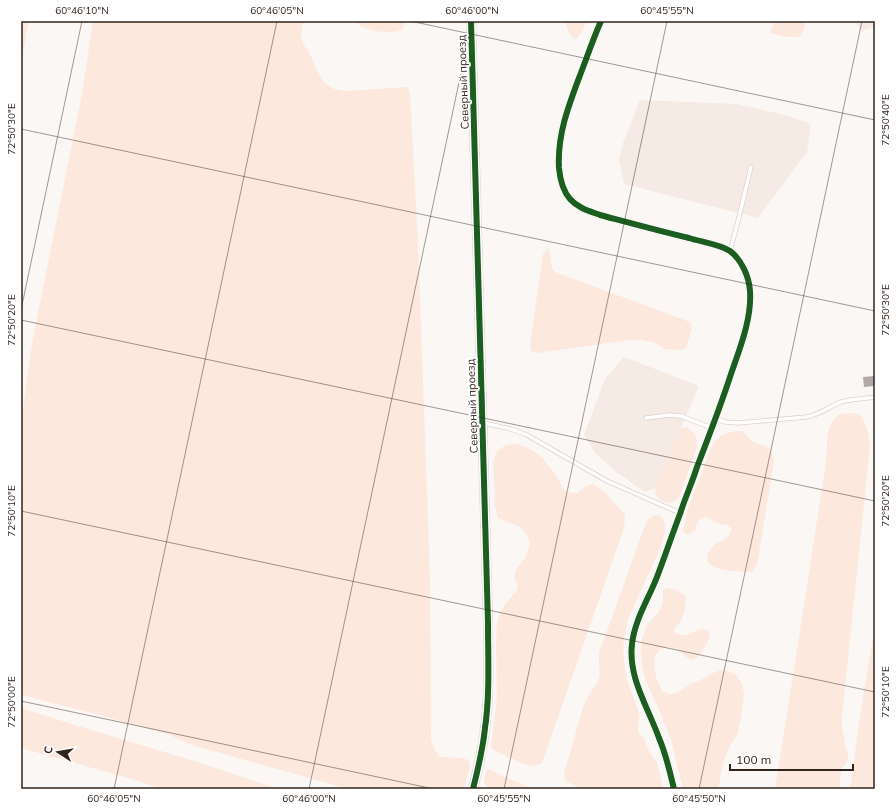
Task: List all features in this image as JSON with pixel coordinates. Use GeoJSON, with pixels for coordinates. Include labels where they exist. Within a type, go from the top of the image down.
{"type":"FeatureCollection","features":[{"type":"Feature","properties":{"kind":"street","name":"Северный проезд"},"geometry":{"type":"LineString","coordinates":[[471,21],[488,623],[488,689],[485,727],[481,757],[473,789]]}},
{"type":"Feature","properties":{"kind":"street"},"geometry":{"type":"LineString","coordinates":[[601,21],[564,120],[558,157],[560,176],[564,190],[571,200],[583,209],[600,215],[710,244],[730,251],[743,266],[750,290],[750,305],[740,348],[716,419],[656,580],[637,621],[634,632],[632,652],[634,674],[638,689],[660,740],[674,789]]}},
{"type":"Feature","properties":{"kind":"lane"},"geometry":{"type":"LineString","coordinates":[[730,251],[751,167]]}},
{"type":"Feature","properties":{"kind":"lane"},"geometry":{"type":"LineString","coordinates":[[716,419],[725,422],[738,423],[814,416],[844,401],[875,397]]}},
{"type":"Feature","properties":{"kind":"lane"},"geometry":{"type":"LineString","coordinates":[[646,418],[669,415],[681,416],[712,428]]}},
{"type":"Feature","properties":{"kind":"lane"},"geometry":{"type":"LineString","coordinates":[[482,423],[511,429],[527,435],[607,481],[680,513]]}},
{"type":"Feature","properties":{"kind":"shaded area"},"geometry":{"type":"Polygon","coordinates":[[[21,21],[29,21],[21,62],[21,21]]]}},
{"type":"Feature","properties":{"kind":"shaded area"},"geometry":{"type":"Polygon","coordinates":[[[93,21],[303,21],[301,35],[303,44],[309,52],[317,71],[325,83],[334,89],[345,91],[408,87],[410,94],[418,243],[430,578],[431,740],[434,749],[440,757],[462,758],[468,760],[470,766],[464,789],[349,789],[202,748],[170,735],[21,695],[21,420],[33,338],[82,94],[93,21]]]}},
{"type":"Feature","properties":{"kind":"shaded area"},"geometry":{"type":"Polygon","coordinates":[[[353,21],[405,21],[403,29],[390,32],[369,29],[360,26],[353,21]]]}},
{"type":"Feature","properties":{"kind":"shaded area"},"geometry":{"type":"Polygon","coordinates":[[[565,21],[587,21],[576,39],[570,34],[565,21]]]}},
{"type":"Feature","properties":{"kind":"shaded area"},"geometry":{"type":"Polygon","coordinates":[[[773,21],[805,21],[800,37],[786,37],[770,33],[774,23],[773,21]]]}},
{"type":"Feature","properties":{"kind":"shaded area"},"geometry":{"type":"Polygon","coordinates":[[[854,21],[875,21],[875,26],[862,31],[854,21]]]}},
{"type":"Feature","properties":{"kind":"shaded area"},"geometry":{"type":"Polygon","coordinates":[[[640,100],[737,104],[785,115],[811,124],[807,152],[758,218],[624,184],[619,160],[623,143],[640,100]]]}},
{"type":"Feature","properties":{"kind":"shaded area"},"geometry":{"type":"Polygon","coordinates":[[[548,248],[552,269],[555,272],[690,322],[692,328],[686,348],[681,350],[664,349],[656,343],[641,340],[630,340],[537,353],[531,351],[530,345],[543,254],[548,248]]]}},
{"type":"Feature","properties":{"kind":"shaded area"},"geometry":{"type":"Polygon","coordinates":[[[624,357],[699,386],[655,488],[645,492],[616,472],[595,453],[584,435],[605,379],[624,357]]]}},
{"type":"Feature","properties":{"kind":"shaded area"},"geometry":{"type":"Polygon","coordinates":[[[853,413],[861,416],[867,428],[870,445],[842,717],[842,728],[845,746],[848,752],[848,759],[846,764],[842,767],[839,789],[775,789],[825,469],[827,435],[833,420],[840,414],[853,413]]]}},
{"type":"Feature","properties":{"kind":"shaded area"},"geometry":{"type":"Polygon","coordinates":[[[686,427],[696,436],[696,450],[679,498],[671,502],[663,502],[657,497],[655,488],[681,428],[686,427]]]}},
{"type":"Feature","properties":{"kind":"shaded area"},"geometry":{"type":"Polygon","coordinates":[[[742,431],[752,441],[768,447],[772,451],[774,461],[757,565],[752,572],[720,569],[711,566],[707,561],[708,553],[714,545],[728,537],[732,529],[727,525],[720,524],[706,517],[698,521],[696,530],[687,535],[683,532],[687,511],[713,443],[726,433],[742,431]]]}},
{"type":"Feature","properties":{"kind":"shaded area"},"geometry":{"type":"Polygon","coordinates":[[[517,444],[534,451],[543,459],[556,475],[566,492],[577,493],[586,486],[593,484],[604,491],[625,515],[624,528],[542,763],[533,766],[521,763],[493,750],[491,746],[497,698],[497,623],[500,612],[516,592],[518,586],[514,579],[516,569],[526,557],[530,543],[521,528],[498,518],[495,506],[493,461],[497,451],[506,445],[517,444]]]}},
{"type":"Feature","properties":{"kind":"shaded area"},"geometry":{"type":"Polygon","coordinates":[[[658,515],[663,518],[665,533],[660,549],[627,622],[623,654],[627,680],[639,713],[638,732],[645,740],[646,746],[657,763],[663,789],[581,789],[566,781],[564,774],[583,707],[591,691],[598,682],[600,674],[599,653],[643,531],[650,518],[658,515]]]}},
{"type":"Feature","properties":{"kind":"shaded area"},"geometry":{"type":"Polygon","coordinates":[[[667,588],[682,593],[686,597],[681,621],[675,628],[674,632],[679,635],[687,635],[703,629],[708,630],[710,634],[707,644],[698,657],[691,660],[677,648],[667,647],[660,650],[655,656],[654,666],[657,680],[662,691],[669,694],[677,693],[692,683],[721,670],[729,671],[737,676],[742,684],[744,694],[737,735],[724,760],[718,789],[683,789],[671,740],[645,678],[642,666],[642,639],[646,627],[659,612],[663,602],[663,591],[667,588]]]}},
{"type":"Feature","properties":{"kind":"shaded area"},"geometry":{"type":"Polygon","coordinates":[[[875,625],[875,789],[850,789],[862,703],[875,625]]]}},
{"type":"Feature","properties":{"kind":"shaded area"},"geometry":{"type":"Polygon","coordinates":[[[21,708],[191,760],[279,789],[163,789],[21,748],[21,708]]]}},
{"type":"Feature","properties":{"kind":"shaded area"},"geometry":{"type":"Polygon","coordinates":[[[488,769],[532,789],[490,789],[484,781],[486,771],[488,769]]]}},
{"type":"Feature","properties":{"kind":"building"},"geometry":{"type":"Polygon","coordinates":[[[875,376],[875,386],[864,387],[863,377],[875,376]]]}},
{"type":"Feature","properties":{"kind":"cycle path"},"geometry":{"type":"LineString","coordinates":[[471,21],[488,623],[487,715],[480,759],[473,789]]}},
{"type":"Feature","properties":{"kind":"cycle path"},"geometry":{"type":"LineString","coordinates":[[601,21],[573,94],[562,130],[559,168],[561,181],[565,192],[577,205],[600,215],[710,243],[730,251],[741,264],[748,280],[750,291],[749,312],[745,333],[738,354],[657,577],[636,626],[632,644],[633,669],[636,681],[664,750],[674,789]]}}]}
